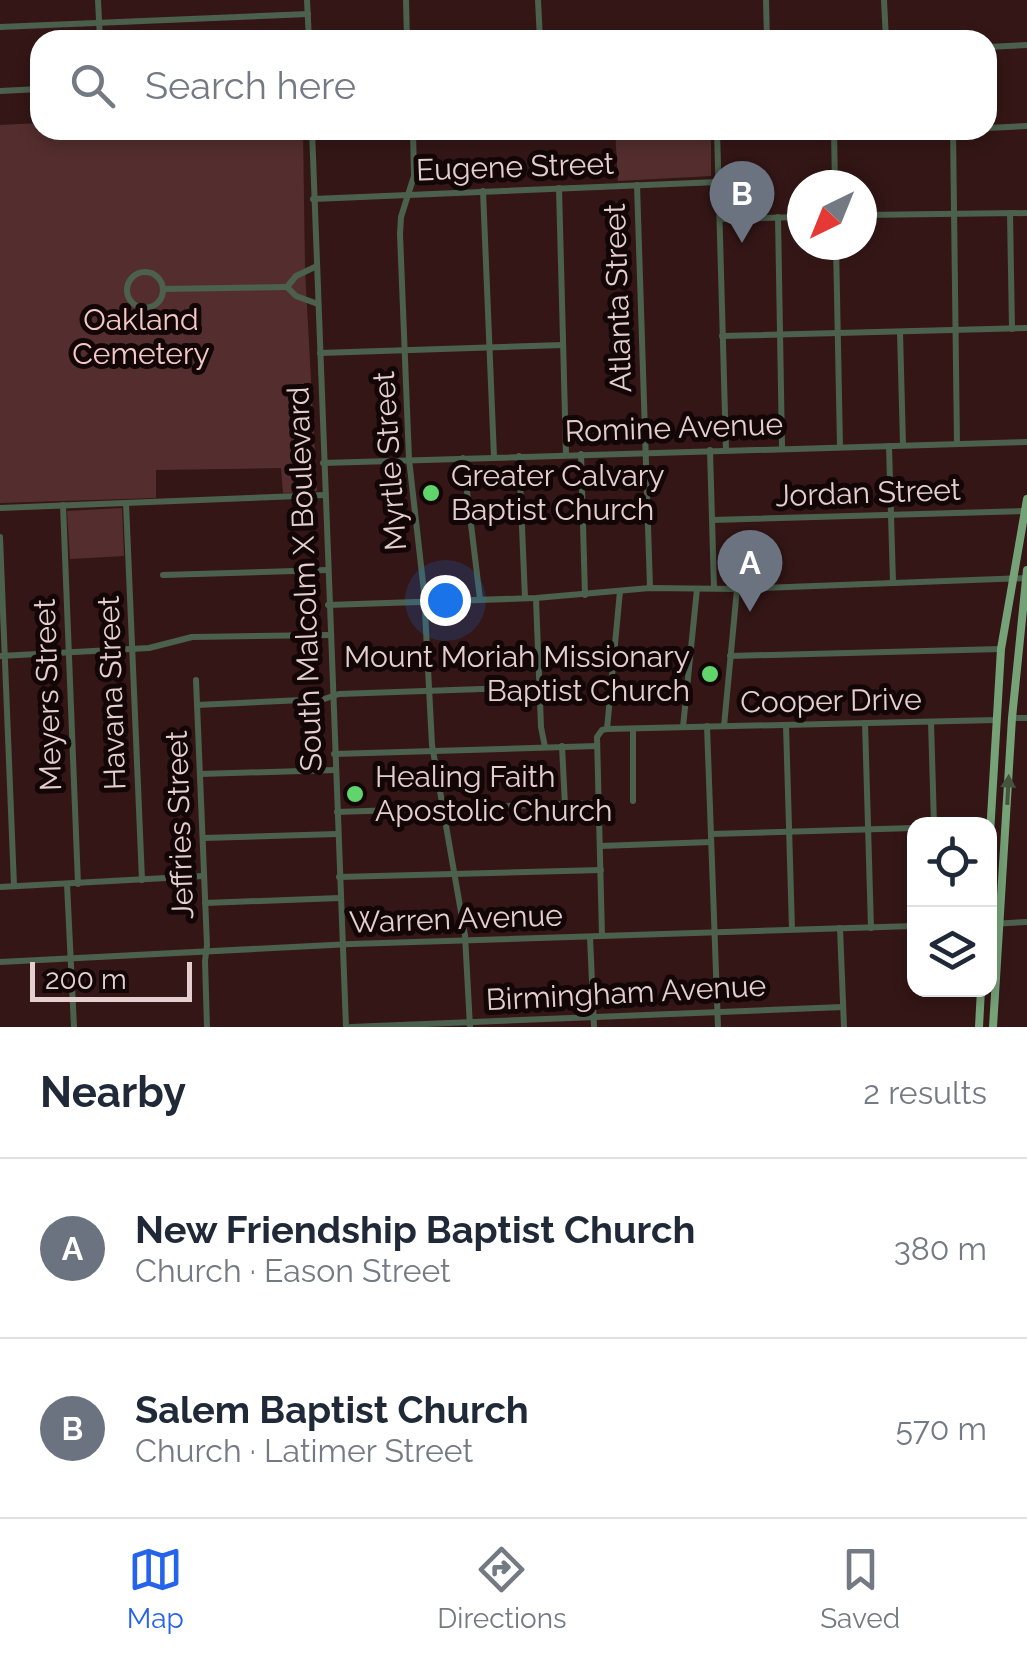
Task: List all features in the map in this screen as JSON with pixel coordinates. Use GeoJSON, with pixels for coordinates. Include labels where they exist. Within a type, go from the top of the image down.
{"type":"FeatureCollection","features":[{"type":"Feature","properties":{"kind":"main road"},"geometry":{"type":"LineString","coordinates":[[991,817],[1001,649],[1027,499]]}},
{"type":"Feature","properties":{"kind":"main road"},"geometry":{"type":"LineString","coordinates":[[993,1027],[1012,718],[1026,575]]}},
{"type":"Feature","properties":{"kind":"main road"},"geometry":{"type":"LineString","coordinates":[[978,1027],[980,997]]}},
{"type":"Feature","properties":{"kind":"street"},"geometry":{"type":"LineString","coordinates":[[98,0],[99,30]]}},
{"type":"Feature","properties":{"kind":"street"},"geometry":{"type":"LineString","coordinates":[[307,0],[309,30]]}},
{"type":"Feature","properties":{"kind":"street"},"geometry":{"type":"LineString","coordinates":[[406,0],[407,30]]}},
{"type":"Feature","properties":{"kind":"street"},"geometry":{"type":"LineString","coordinates":[[538,0],[540,30]]}},
{"type":"Feature","properties":{"kind":"street"},"geometry":{"type":"LineString","coordinates":[[766,0],[768,30]]}},
{"type":"Feature","properties":{"kind":"street"},"geometry":{"type":"LineString","coordinates":[[884,0],[886,30]]}},
{"type":"Feature","properties":{"kind":"street"},"geometry":{"type":"LineString","coordinates":[[0,28],[308,14]]}},
{"type":"Feature","properties":{"kind":"street"},"geometry":{"type":"LineString","coordinates":[[997,46],[1027,45]]}},
{"type":"Feature","properties":{"kind":"street"},"geometry":{"type":"LineString","coordinates":[[0,90],[30,89]]}},
{"type":"Feature","properties":{"kind":"street"},"geometry":{"type":"LineString","coordinates":[[997,128],[1027,126]]}},
{"type":"Feature","properties":{"kind":"street","name":"South Malcolm X Boulevard"},"geometry":{"type":"LineString","coordinates":[[312,140],[336,812],[348,1027]]}},
{"type":"Feature","properties":{"kind":"street","name":"Myrtle Street"},"geometry":{"type":"LineString","coordinates":[[413,140],[414,176],[401,217],[400,234],[409,460],[424,601],[433,751],[466,940],[470,1025]]}},
{"type":"Feature","properties":{"kind":"street"},"geometry":{"type":"LineString","coordinates":[[717,140],[726,450]]}},
{"type":"Feature","properties":{"kind":"street"},"geometry":{"type":"LineString","coordinates":[[834,140],[835,170]]}},
{"type":"Feature","properties":{"kind":"street"},"geometry":{"type":"LineString","coordinates":[[953,140],[957,444]]}},
{"type":"Feature","properties":{"kind":"street","name":"Eugene Street"},"geometry":{"type":"LineString","coordinates":[[313,198],[718,182]]}},
{"type":"Feature","properties":{"kind":"street","name":"Atlanta Street"},"geometry":{"type":"LineString","coordinates":[[637,185],[650,588]]}},
{"type":"Feature","properties":{"kind":"street"},"geometry":{"type":"LineString","coordinates":[[558,188],[566,454]]}},
{"type":"Feature","properties":{"kind":"street"},"geometry":{"type":"LineString","coordinates":[[483,191],[494,456]]}},
{"type":"Feature","properties":{"kind":"street"},"geometry":{"type":"LineString","coordinates":[[1010,213],[1012,329]]}},
{"type":"Feature","properties":{"kind":"street"},"geometry":{"type":"LineString","coordinates":[[877,215],[1027,213]]}},
{"type":"Feature","properties":{"kind":"street"},"geometry":{"type":"LineString","coordinates":[[778,217],[782,448]]}},
{"type":"Feature","properties":{"kind":"street"},"geometry":{"type":"LineString","coordinates":[[720,219],[787,217]]}},
{"type":"Feature","properties":{"kind":"street"},"geometry":{"type":"LineString","coordinates":[[836,260],[840,446]]}},
{"type":"Feature","properties":{"kind":"street"},"geometry":{"type":"LineString","coordinates":[[286,287],[296,276],[317,266]]}},
{"type":"Feature","properties":{"kind":"street"},"geometry":{"type":"LineString","coordinates":[[145,271],[159,278],[163,289],[159,302],[146,308],[133,305],[126,291],[134,274],[145,271]]}},
{"type":"Feature","properties":{"kind":"street"},"geometry":{"type":"LineString","coordinates":[[163,289],[286,287],[296,296],[318,304]]}},
{"type":"Feature","properties":{"kind":"street"},"geometry":{"type":"LineString","coordinates":[[722,336],[1027,328]]}},
{"type":"Feature","properties":{"kind":"street"},"geometry":{"type":"LineString","coordinates":[[900,332],[903,445]]}},
{"type":"Feature","properties":{"kind":"street"},"geometry":{"type":"LineString","coordinates":[[320,352],[563,345]]}},
{"type":"Feature","properties":{"kind":"street","name":"Romine Avenue"},"geometry":{"type":"LineString","coordinates":[[323,463],[1027,442]]}},
{"type":"Feature","properties":{"kind":"street"},"geometry":{"type":"LineString","coordinates":[[889,446],[892,583]]}},
{"type":"Feature","properties":{"kind":"street"},"geometry":{"type":"LineString","coordinates":[[710,450],[714,588]]}},
{"type":"Feature","properties":{"kind":"street"},"geometry":{"type":"LineString","coordinates":[[581,454],[585,595]]}},
{"type":"Feature","properties":{"kind":"street"},"geometry":{"type":"LineString","coordinates":[[519,456],[525,598]]}},
{"type":"Feature","properties":{"kind":"street"},"geometry":{"type":"LineString","coordinates":[[463,458],[480,600]]}},
{"type":"Feature","properties":{"kind":"street"},"geometry":{"type":"LineString","coordinates":[[0,508],[325,496]]}},
{"type":"Feature","properties":{"kind":"street","name":"Havana Street"},"geometry":{"type":"LineString","coordinates":[[126,503],[142,880]]}},
{"type":"Feature","properties":{"kind":"street","name":"Meyers Street"},"geometry":{"type":"LineString","coordinates":[[63,505],[78,884]]}},
{"type":"Feature","properties":{"kind":"street","name":"Jordan Street"},"geometry":{"type":"LineString","coordinates":[[712,520],[1024,512]]}},
{"type":"Feature","properties":{"kind":"street"},"geometry":{"type":"LineString","coordinates":[[0,538],[14,886]]}},
{"type":"Feature","properties":{"kind":"street"},"geometry":{"type":"LineString","coordinates":[[163,575],[327,570]]}},
{"type":"Feature","properties":{"kind":"street"},"geometry":{"type":"LineString","coordinates":[[328,605],[536,598],[650,588],[1011,579],[1026,575]]}},
{"type":"Feature","properties":{"kind":"street"},"geometry":{"type":"LineString","coordinates":[[724,726],[737,588]]}},
{"type":"Feature","properties":{"kind":"street"},"geometry":{"type":"LineString","coordinates":[[684,727],[697,589]]}},
{"type":"Feature","properties":{"kind":"street"},"geometry":{"type":"LineString","coordinates":[[602,936],[597,746],[599,732],[607,729],[620,591]]}},
{"type":"Feature","properties":{"kind":"street"},"geometry":{"type":"LineString","coordinates":[[536,598],[545,747]]}},
{"type":"Feature","properties":{"kind":"street"},"geometry":{"type":"LineString","coordinates":[[2,656],[150,648],[192,637],[329,635]]}},
{"type":"Feature","properties":{"kind":"street"},"geometry":{"type":"LineString","coordinates":[[730,656],[1001,649]]}},
{"type":"Feature","properties":{"kind":"street","name":"Jeffries Street"},"geometry":{"type":"LineString","coordinates":[[196,680],[207,1027]]}},
{"type":"Feature","properties":{"kind":"street"},"geometry":{"type":"LineString","coordinates":[[197,705],[539,687]]}},
{"type":"Feature","properties":{"kind":"street"},"geometry":{"type":"LineString","coordinates":[[1012,718],[1027,718]]}},
{"type":"Feature","properties":{"kind":"street","name":"Cooper Drive"},"geometry":{"type":"LineString","coordinates":[[607,729],[996,720]]}},
{"type":"Feature","properties":{"kind":"street"},"geometry":{"type":"LineString","coordinates":[[931,722],[934,817]]}},
{"type":"Feature","properties":{"kind":"street"},"geometry":{"type":"LineString","coordinates":[[865,723],[870,928]]}},
{"type":"Feature","properties":{"kind":"street"},"geometry":{"type":"LineString","coordinates":[[786,725],[792,929]]}},
{"type":"Feature","properties":{"kind":"street"},"geometry":{"type":"LineString","coordinates":[[707,726],[718,1027]]}},
{"type":"Feature","properties":{"kind":"street"},"geometry":{"type":"LineString","coordinates":[[632,729],[633,801]]}},
{"type":"Feature","properties":{"kind":"street"},"geometry":{"type":"LineString","coordinates":[[562,745],[564,804]]}},
{"type":"Feature","properties":{"kind":"street"},"geometry":{"type":"LineString","coordinates":[[334,754],[597,746]]}},
{"type":"Feature","properties":{"kind":"street"},"geometry":{"type":"LineString","coordinates":[[200,774],[335,770]]}},
{"type":"Feature","properties":{"kind":"street"},"geometry":{"type":"LineString","coordinates":[[336,812],[599,803]]}},
{"type":"Feature","properties":{"kind":"street"},"geometry":{"type":"LineString","coordinates":[[600,846],[789,831],[907,828]]}},
{"type":"Feature","properties":{"kind":"street"},"geometry":{"type":"LineString","coordinates":[[203,838],[337,834]]}},
{"type":"Feature","properties":{"kind":"street"},"geometry":{"type":"LineString","coordinates":[[339,877],[600,870]]}},
{"type":"Feature","properties":{"kind":"street"},"geometry":{"type":"LineString","coordinates":[[0,887],[204,876]]}},
{"type":"Feature","properties":{"kind":"street"},"geometry":{"type":"LineString","coordinates":[[67,884],[74,1027]]}},
{"type":"Feature","properties":{"kind":"street"},"geometry":{"type":"LineString","coordinates":[[205,903],[340,898]]}},
{"type":"Feature","properties":{"kind":"street"},"geometry":{"type":"LineString","coordinates":[[997,923],[1027,922]]}},
{"type":"Feature","properties":{"kind":"street","name":"Warren Avenue"},"geometry":{"type":"LineString","coordinates":[[0,962],[466,940],[907,926]]}},
{"type":"Feature","properties":{"kind":"street"},"geometry":{"type":"LineString","coordinates":[[840,928],[844,1027]]}},
{"type":"Feature","properties":{"kind":"street"},"geometry":{"type":"LineString","coordinates":[[590,937],[594,1027]]}},
{"type":"Feature","properties":{"kind":"street","name":"Birmingham Avenue"},"geometry":{"type":"LineString","coordinates":[[348,1027],[843,1007]]}},
{"type":"Feature","properties":{"kind":"green space","name":"Oakland Cemetery"},"geometry":{"type":"Polygon","coordinates":[[[30,124],[30,140],[303,140],[305,270],[317,491],[283,493],[281,468],[156,470],[156,498],[0,503],[0,125],[30,124]]]}},
{"type":"Feature","properties":{"kind":"green space"},"geometry":{"type":"Polygon","coordinates":[[[616,140],[711,140],[711,176],[618,181],[616,140]]]}},
{"type":"Feature","properties":{"kind":"green space"},"geometry":{"type":"Polygon","coordinates":[[[122,508],[124,556],[70,559],[67,511],[122,508]]]}},
{"type":"Feature","properties":{"kind":"place","name":"Salem Baptist Church"},"geometry":{"type":"Point","coordinates":[742,243]}},
{"type":"Feature","properties":{"kind":"place","name":"Greater Calvary Baptist Church"},"geometry":{"type":"Point","coordinates":[431,493]}},
{"type":"Feature","properties":{"kind":"place","name":"New Friendship Baptist Church"},"geometry":{"type":"Point","coordinates":[750,612]}},
{"type":"Feature","properties":{"kind":"place","name":"Mount Moriah Missionary Baptist Church"},"geometry":{"type":"Point","coordinates":[710,674]}},
{"type":"Feature","properties":{"kind":"place","name":"Healing Faith Apostolic Church"},"geometry":{"type":"Point","coordinates":[355,794]}}]}
